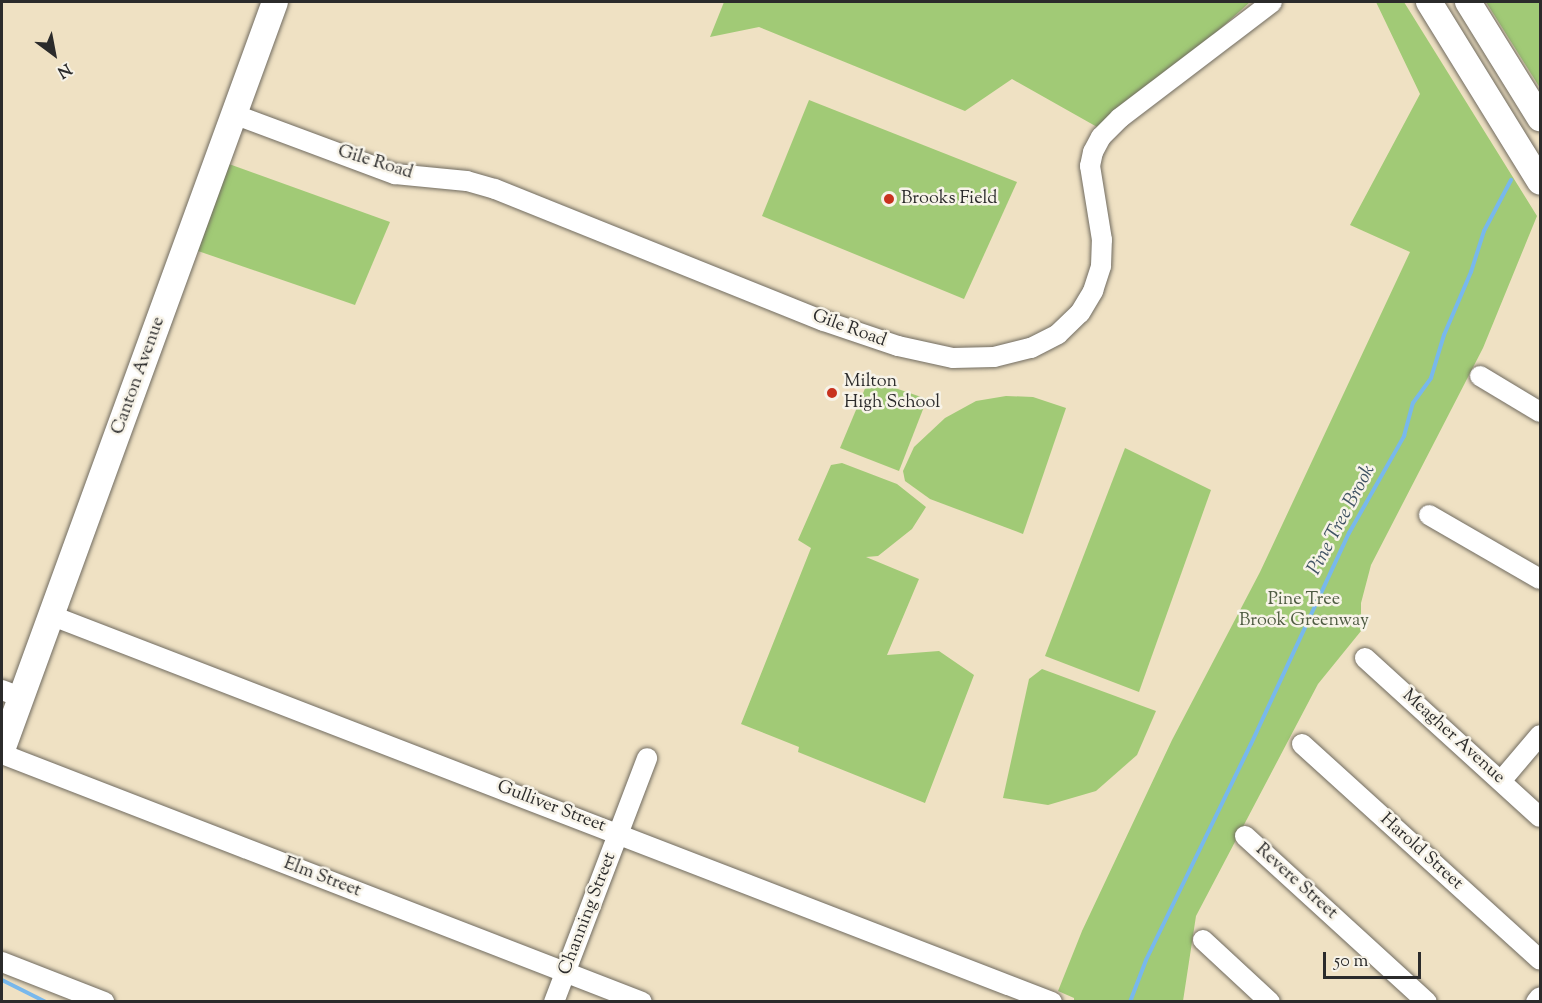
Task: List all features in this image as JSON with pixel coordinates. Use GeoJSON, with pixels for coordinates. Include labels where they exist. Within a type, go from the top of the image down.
{"type":"FeatureCollection","features":[{"type":"Feature","properties":{"kind":"main road"},"geometry":{"type":"LineString","coordinates":[[1428,2],[1540,182]]}},
{"type":"Feature","properties":{"kind":"main road"},"geometry":{"type":"LineString","coordinates":[[1468,2],[1540,118]]}},
{"type":"Feature","properties":{"kind":"main road","name":"Canton Avenue"},"geometry":{"type":"LineString","coordinates":[[2,752],[11,694],[50,615],[236,115],[273,3]]}},
{"type":"Feature","properties":{"kind":"street","name":"Gile Road"},"geometry":{"type":"LineString","coordinates":[[236,115],[395,174],[467,181],[495,189],[824,321],[898,346],[953,358],[994,357],[1031,348],[1052,338],[1080,313],[1093,291],[1101,266],[1102,246],[1090,166],[1093,152],[1101,136],[1120,118],[1272,2]]}},
{"type":"Feature","properties":{"kind":"street"},"geometry":{"type":"LineString","coordinates":[[1480,376],[1540,412]]}},
{"type":"Feature","properties":{"kind":"street"},"geometry":{"type":"LineString","coordinates":[[1430,515],[1538,571]]}},
{"type":"Feature","properties":{"kind":"street","name":"Gulliver Street"},"geometry":{"type":"LineString","coordinates":[[50,615],[1052,1002]]}},
{"type":"Feature","properties":{"kind":"street","name":"Meagher Avenue"},"geometry":{"type":"LineString","coordinates":[[1365,658],[1540,817]]}},
{"type":"Feature","properties":{"kind":"street"},"geometry":{"type":"LineString","coordinates":[[1501,780],[1540,735]]}},
{"type":"Feature","properties":{"kind":"street","name":"Harold Street"},"geometry":{"type":"LineString","coordinates":[[1302,744],[1540,960]]}},
{"type":"Feature","properties":{"kind":"street","name":"Elm Street"},"geometry":{"type":"LineString","coordinates":[[2,752],[642,1002]]}},
{"type":"Feature","properties":{"kind":"street","name":"Channing Street"},"geometry":{"type":"LineString","coordinates":[[554,1002],[647,758]]}},
{"type":"Feature","properties":{"kind":"street","name":"Revere Street"},"geometry":{"type":"LineString","coordinates":[[1245,836],[1427,1002]]}},
{"type":"Feature","properties":{"kind":"street"},"geometry":{"type":"LineString","coordinates":[[1203,940],[1270,1002]]}},
{"type":"Feature","properties":{"kind":"street"},"geometry":{"type":"LineString","coordinates":[[2,962],[104,1002]]}},
{"type":"Feature","properties":{"kind":"street"},"geometry":{"type":"LineString","coordinates":[[1536,1002],[1540,997]]}},
{"type":"Feature","properties":{"kind":"green space"},"geometry":{"type":"Polygon","coordinates":[[[724,2],[1250,2],[1106,132],[1012,79],[965,111],[759,27],[710,37],[724,2]]]}},
{"type":"Feature","properties":{"kind":"green space","name":"Pine Tree Brook Greenway"},"geometry":{"type":"Polygon","coordinates":[[[1376,2],[1404,2],[1537,216],[1483,348],[1371,565],[1361,603],[1361,631],[1318,684],[1196,916],[1183,1001],[1074,1001],[1074,998],[1058,991],[1082,931],[1172,740],[1260,572],[1410,252],[1350,225],[1420,94],[1376,2]]]}},
{"type":"Feature","properties":{"kind":"green space"},"geometry":{"type":"Polygon","coordinates":[[[1486,2],[1540,2],[1540,88],[1486,2]]]}},
{"type":"Feature","properties":{"kind":"green space","name":"Brooks Field"},"geometry":{"type":"Polygon","coordinates":[[[809,100],[1017,182],[964,299],[762,216],[809,100]]]}},
{"type":"Feature","properties":{"kind":"green space"},"geometry":{"type":"Polygon","coordinates":[[[229,164],[390,222],[355,305],[198,251],[229,164]]]}},
{"type":"Feature","properties":{"kind":"green space"},"geometry":{"type":"Polygon","coordinates":[[[869,379],[927,399],[899,471],[840,448],[869,379]]]}},
{"type":"Feature","properties":{"kind":"green space"},"geometry":{"type":"Polygon","coordinates":[[[1006,396],[1033,397],[1066,408],[1023,534],[930,499],[905,481],[903,471],[914,447],[945,418],[976,401],[1006,396]]]}},
{"type":"Feature","properties":{"kind":"green space"},"geometry":{"type":"Polygon","coordinates":[[[1125,448],[1211,490],[1139,692],[1045,656],[1125,448]]]}},
{"type":"Feature","properties":{"kind":"green space"},"geometry":{"type":"Polygon","coordinates":[[[842,463],[897,484],[926,507],[912,529],[878,556],[866,557],[919,579],[887,655],[939,651],[974,675],[925,803],[798,752],[799,747],[741,724],[811,548],[798,540],[831,465],[842,463]]]}},
{"type":"Feature","properties":{"kind":"green space"},"geometry":{"type":"Polygon","coordinates":[[[1042,669],[1156,711],[1137,755],[1096,791],[1048,805],[1003,798],[1029,679],[1042,669]]]}},
{"type":"Feature","properties":{"kind":"waterway","name":"Pine Tree Brook"},"geometry":{"type":"LineString","coordinates":[[1130,1002],[1146,960],[1251,744],[1349,533],[1404,436],[1413,403],[1431,378],[1444,335],[1471,272],[1484,231],[1511,180]]}},
{"type":"Feature","properties":{"kind":"waterway"},"geometry":{"type":"LineString","coordinates":[[2,980],[46,1002]]}},
{"type":"Feature","properties":{"kind":"place","name":"Brooks Field"},"geometry":{"type":"Point","coordinates":[889,199]}},
{"type":"Feature","properties":{"kind":"place","name":"Milton High School"},"geometry":{"type":"Point","coordinates":[832,393]}}]}
